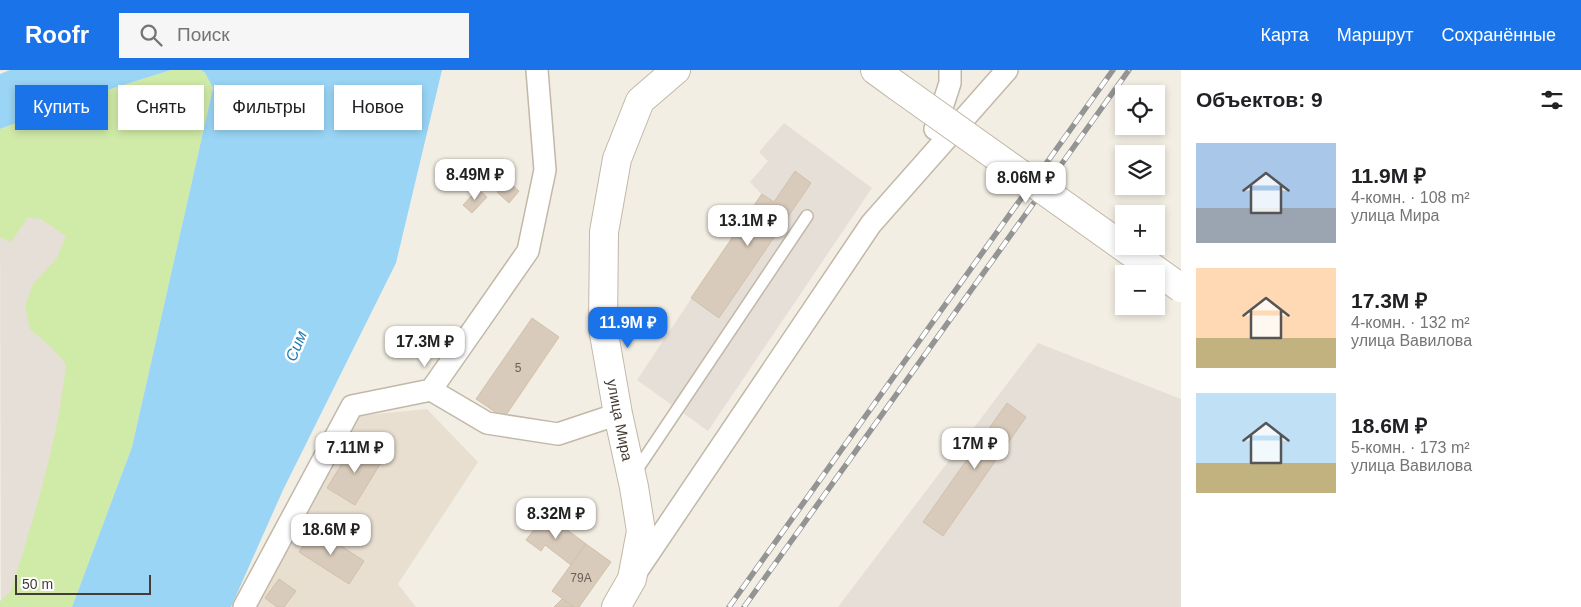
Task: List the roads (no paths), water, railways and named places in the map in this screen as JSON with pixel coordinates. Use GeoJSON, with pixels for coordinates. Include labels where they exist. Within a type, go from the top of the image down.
{"type":"FeatureCollection","features":[{"type":"Feature","properties":{"kind":"street"},"geometry":{"type":"LineString","coordinates":[[431,390],[528,251],[545,170],[538,70]]}},
{"type":"Feature","properties":{"kind":"street","name":"улица Мира"},"geometry":{"type":"LineString","coordinates":[[616,607],[632,578],[641,531],[603,328],[604,232],[616,159],[640,101],[676,70]]}},
{"type":"Feature","properties":{"kind":"street"},"geometry":{"type":"LineString","coordinates":[[875,70],[1181,288]]}},
{"type":"Feature","properties":{"kind":"street"},"geometry":{"type":"LineString","coordinates":[[924,165],[950,83],[950,70]]}},
{"type":"Feature","properties":{"kind":"street"},"geometry":{"type":"LineString","coordinates":[[632,578],[871,224],[1007,70]]}},
{"type":"Feature","properties":{"kind":"street"},"geometry":{"type":"LineString","coordinates":[[244,607],[352,406],[431,390],[487,423],[558,434],[618,414]]}},
{"type":"Feature","properties":{"kind":"lane"},"geometry":{"type":"LineString","coordinates":[[632,477],[807,216]]}},
{"type":"Feature","properties":{"kind":"water"},"geometry":{"type":"Polygon","coordinates":[[[10,70],[171,70],[118,85],[118,87],[108,90],[108,85],[15,85],[15,123],[0,129],[0,74],[10,70]]]}},
{"type":"Feature","properties":{"kind":"water","name":"Сим"},"geometry":{"type":"Polygon","coordinates":[[[201,70],[442,70],[396,263],[283,490],[231,607],[72,607],[132,447],[213,88],[205,73],[201,70]]]}},
{"type":"Feature","properties":{"kind":"railway"},"geometry":{"type":"LineString","coordinates":[[729,607],[1113,70]]}},
{"type":"Feature","properties":{"kind":"railway"},"geometry":{"type":"LineString","coordinates":[[744,607],[1129,70]]}}]}
